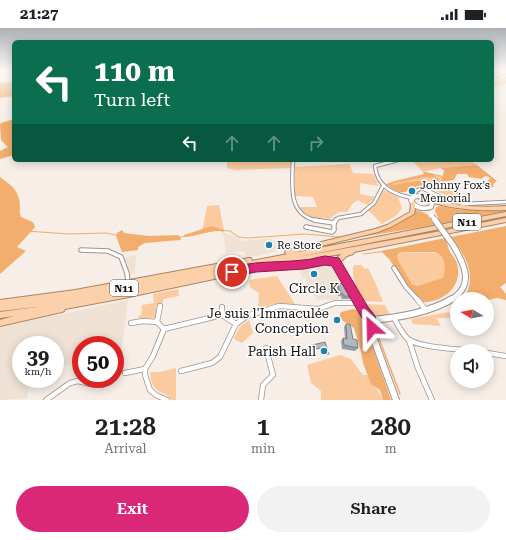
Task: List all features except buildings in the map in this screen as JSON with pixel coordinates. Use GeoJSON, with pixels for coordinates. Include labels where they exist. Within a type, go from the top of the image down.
{"type":"FeatureCollection","features":[{"type":"Feature","properties":{"kind":"highway","name":"N11"},"geometry":{"type":"LineString","coordinates":[[0,303],[63,295],[128,283],[276,255],[363,235],[389,226],[412,213],[413,199]]}},
{"type":"Feature","properties":{"kind":"highway","name":"N11"},"geometry":{"type":"LineString","coordinates":[[430,200],[442,205],[467,209],[506,208]]}},
{"type":"Feature","properties":{"kind":"highway","name":"N11"},"geometry":{"type":"LineString","coordinates":[[0,308],[54,302],[248,263],[506,214]]}},
{"type":"Feature","properties":{"kind":"highway","name":"N11"},"geometry":{"type":"LineString","coordinates":[[0,315],[84,302],[256,267],[381,245],[506,220]]}},
{"type":"Feature","properties":{"kind":"highway","name":"N11"},"geometry":{"type":"LineString","coordinates":[[336,262],[348,253],[381,245]]}},
{"type":"Feature","properties":{"kind":"highway","name":"N11"},"geometry":{"type":"LineString","coordinates":[[256,267],[308,264]]}},
{"type":"Feature","properties":{"kind":"highway","name":"N11"},"geometry":{"type":"LineString","coordinates":[[0,323],[63,309],[84,302]]}},
{"type":"Feature","properties":{"kind":"main road"},"geometry":{"type":"LineString","coordinates":[[420,196],[430,200],[432,206],[428,209],[421,208],[413,199],[420,196]]}},
{"type":"Feature","properties":{"kind":"main road"},"geometry":{"type":"LineString","coordinates":[[370,320],[393,318],[426,310],[450,302],[458,296],[464,288],[466,269],[463,261],[428,209]]}},
{"type":"Feature","properties":{"kind":"main road"},"geometry":{"type":"LineString","coordinates":[[308,264],[325,260],[336,262],[370,320],[374,340],[396,400]]}},
{"type":"Feature","properties":{"kind":"street"},"geometry":{"type":"LineString","coordinates":[[293,162],[294,198],[299,211],[306,218],[334,223]]}},
{"type":"Feature","properties":{"kind":"street"},"geometry":{"type":"LineString","coordinates":[[387,162],[375,166],[377,176],[383,186],[394,193],[413,199],[418,190],[422,188],[445,199],[464,204],[506,202]]}},
{"type":"Feature","properties":{"kind":"street"},"geometry":{"type":"LineString","coordinates":[[306,227],[332,232],[334,230],[334,223],[338,218],[341,216],[360,214],[374,203],[383,186]]}},
{"type":"Feature","properties":{"kind":"street"},"geometry":{"type":"LineString","coordinates":[[418,190],[420,196]]}},
{"type":"Feature","properties":{"kind":"street"},"geometry":{"type":"LineString","coordinates":[[81,250],[108,251],[121,257],[127,273],[128,283]]}},
{"type":"Feature","properties":{"kind":"street"},"geometry":{"type":"LineString","coordinates":[[394,268],[406,287],[426,310]]}},
{"type":"Feature","properties":{"kind":"street"},"geometry":{"type":"LineString","coordinates":[[181,371],[212,363],[220,356],[236,324],[247,316],[279,306],[318,309],[335,303],[359,303]]}},
{"type":"Feature","properties":{"kind":"street"},"geometry":{"type":"LineString","coordinates":[[157,322],[160,306]]}},
{"type":"Feature","properties":{"kind":"street"},"geometry":{"type":"LineString","coordinates":[[222,307],[222,315]]}},
{"type":"Feature","properties":{"kind":"street"},"geometry":{"type":"LineString","coordinates":[[167,400],[156,395],[150,390],[145,375],[145,369],[153,356],[159,338],[164,330],[222,315],[236,324]]}},
{"type":"Feature","properties":{"kind":"street"},"geometry":{"type":"LineString","coordinates":[[393,318],[409,340],[418,368],[432,400]]}},
{"type":"Feature","properties":{"kind":"street"},"geometry":{"type":"LineString","coordinates":[[131,323],[143,321],[157,322],[164,330]]}},
{"type":"Feature","properties":{"kind":"street"},"geometry":{"type":"LineString","coordinates":[[409,340],[450,348]]}},
{"type":"Feature","properties":{"kind":"street"},"geometry":{"type":"LineString","coordinates":[[260,400],[263,385],[273,375],[266,348]]}},
{"type":"Feature","properties":{"kind":"street"},"geometry":{"type":"LineString","coordinates":[[494,354],[506,356]]}},
{"type":"Feature","properties":{"kind":"street"},"geometry":{"type":"LineString","coordinates":[[125,373],[145,369]]}},
{"type":"Feature","properties":{"kind":"street"},"geometry":{"type":"LineString","coordinates":[[46,400],[59,389],[72,384]]}},
{"type":"Feature","properties":{"kind":"shaded area"},"geometry":{"type":"Polygon","coordinates":[[[0,87],[12,87],[12,96],[0,98],[0,87]]]}},
{"type":"Feature","properties":{"kind":"shaded area"},"geometry":{"type":"Polygon","coordinates":[[[12,120],[12,156],[0,159],[0,151],[8,147],[1,140],[1,123],[12,120]]]}},
{"type":"Feature","properties":{"kind":"shaded area"},"geometry":{"type":"Polygon","coordinates":[[[227,162],[292,162],[290,168],[236,170],[227,168],[227,162]]]}},
{"type":"Feature","properties":{"kind":"shaded area"},"geometry":{"type":"Polygon","coordinates":[[[414,162],[473,162],[477,165],[440,168],[423,172],[414,162]]]}},
{"type":"Feature","properties":{"kind":"shaded area"},"geometry":{"type":"Polygon","coordinates":[[[349,164],[353,173],[373,174],[379,186],[360,183],[360,194],[375,197],[367,205],[358,200],[352,204],[347,212],[339,212],[329,219],[307,217],[298,207],[317,207],[313,197],[295,196],[295,167],[349,164]]]}},
{"type":"Feature","properties":{"kind":"shaded area"},"geometry":{"type":"Polygon","coordinates":[[[477,165],[497,181],[493,184],[494,187],[484,186],[484,184],[490,179],[489,177],[485,176],[481,179],[469,177],[467,174],[457,174],[454,180],[442,182],[442,177],[433,175],[439,179],[438,181],[434,180],[435,178],[432,177],[426,177],[391,184],[397,185],[419,181],[440,184],[433,190],[417,186],[408,191],[402,192],[394,190],[386,184],[424,174],[423,172],[443,176],[444,170],[440,168],[477,165]]]}},
{"type":"Feature","properties":{"kind":"shaded area"},"geometry":{"type":"Polygon","coordinates":[[[432,175],[443,177],[442,182],[450,182],[466,201],[453,199],[434,189],[439,184],[435,183],[415,181],[397,185],[390,184],[426,177],[439,179],[432,175]]]}},
{"type":"Feature","properties":{"kind":"shaded area"},"geometry":{"type":"Polygon","coordinates":[[[0,177],[11,185],[18,195],[21,217],[33,222],[35,227],[17,247],[26,251],[0,274],[0,177]]]}},
{"type":"Feature","properties":{"kind":"shaded area"},"geometry":{"type":"Polygon","coordinates":[[[383,190],[398,197],[402,208],[397,215],[382,224],[368,210],[376,204],[383,190]]]}},
{"type":"Feature","properties":{"kind":"shaded area"},"geometry":{"type":"Polygon","coordinates":[[[219,205],[224,230],[215,229],[202,232],[207,206],[219,205]]]}},
{"type":"Feature","properties":{"kind":"shaded area"},"geometry":{"type":"Polygon","coordinates":[[[440,206],[461,210],[506,209],[506,211],[441,224],[435,211],[436,207],[440,206]]]}},
{"type":"Feature","properties":{"kind":"shaded area"},"geometry":{"type":"Polygon","coordinates":[[[416,210],[427,214],[435,225],[361,237],[393,226],[416,210]]]}},
{"type":"Feature","properties":{"kind":"shaded area"},"geometry":{"type":"Polygon","coordinates":[[[212,226],[224,230],[223,233],[221,231],[216,231],[194,236],[185,237],[184,235],[212,226]]]}},
{"type":"Feature","properties":{"kind":"shaded area"},"geometry":{"type":"Polygon","coordinates":[[[506,226],[506,283],[500,287],[506,294],[506,300],[494,299],[494,292],[467,292],[470,283],[468,266],[461,251],[451,237],[506,226]]]}},
{"type":"Feature","properties":{"kind":"shaded area"},"geometry":{"type":"Polygon","coordinates":[[[122,230],[124,233],[149,236],[178,235],[181,240],[145,243],[138,247],[138,250],[122,252],[116,236],[117,233],[122,230]]]}},
{"type":"Feature","properties":{"kind":"shaded area"},"geometry":{"type":"Polygon","coordinates":[[[223,233],[236,236],[244,241],[271,238],[272,241],[275,240],[278,251],[246,258],[244,251],[226,253],[223,233]]]}},
{"type":"Feature","properties":{"kind":"shaded area"},"geometry":{"type":"Polygon","coordinates":[[[445,238],[449,250],[457,263],[458,271],[455,285],[450,291],[438,299],[423,302],[408,286],[389,259],[381,251],[445,238]],[[400,252],[397,256],[412,284],[417,286],[443,278],[445,266],[443,259],[434,252],[400,252]]]}},
{"type":"Feature","properties":{"kind":"shaded area"},"geometry":{"type":"Polygon","coordinates":[[[400,252],[436,253],[440,255],[445,262],[443,278],[437,281],[415,286],[398,260],[397,256],[400,252]]]}},
{"type":"Feature","properties":{"kind":"shaded area"},"geometry":{"type":"Polygon","coordinates":[[[136,255],[135,273],[131,274],[124,258],[136,255]]]}},
{"type":"Feature","properties":{"kind":"shaded area"},"geometry":{"type":"Polygon","coordinates":[[[324,264],[334,268],[339,273],[351,299],[325,299],[317,301],[298,268],[324,264]]]}},
{"type":"Feature","properties":{"kind":"shaded area"},"geometry":{"type":"Polygon","coordinates":[[[355,265],[361,265],[365,269],[368,268],[383,302],[364,301],[354,281],[353,267],[355,265]]]}},
{"type":"Feature","properties":{"kind":"shaded area"},"geometry":{"type":"Polygon","coordinates":[[[277,276],[295,304],[275,304],[258,308],[259,293],[250,287],[249,280],[277,276]]]}},
{"type":"Feature","properties":{"kind":"shaded area"},"geometry":{"type":"Polygon","coordinates":[[[178,289],[179,296],[163,299],[163,303],[156,306],[157,316],[155,318],[138,318],[138,316],[141,315],[142,305],[154,303],[153,294],[178,289]]]}},
{"type":"Feature","properties":{"kind":"shaded area"},"geometry":{"type":"Polygon","coordinates":[[[128,300],[123,336],[72,336],[72,364],[64,366],[64,336],[12,336],[12,388],[29,388],[27,398],[0,400],[0,327],[128,300]]]}},
{"type":"Feature","properties":{"kind":"shaded area"},"geometry":{"type":"Polygon","coordinates":[[[363,304],[385,305],[390,315],[382,316],[375,314],[368,310],[363,304]]]}},
{"type":"Feature","properties":{"kind":"shaded area"},"geometry":{"type":"Polygon","coordinates":[[[353,309],[357,310],[367,331],[391,400],[383,400],[380,390],[371,384],[363,363],[354,328],[339,317],[341,312],[353,309]]]}},
{"type":"Feature","properties":{"kind":"shaded area"},"geometry":{"type":"Polygon","coordinates":[[[449,312],[450,314],[450,318],[436,318],[441,326],[413,324],[411,319],[449,312]]]}},
{"type":"Feature","properties":{"kind":"shaded area"},"geometry":{"type":"Polygon","coordinates":[[[249,320],[253,333],[242,343],[235,340],[234,337],[240,327],[249,320]]]}},
{"type":"Feature","properties":{"kind":"shaded area"},"geometry":{"type":"Polygon","coordinates":[[[340,355],[351,359],[363,375],[368,375],[383,400],[321,400],[321,391],[311,383],[307,365],[340,355]]]}},
{"type":"Feature","properties":{"kind":"shaded area"},"geometry":{"type":"Polygon","coordinates":[[[176,368],[176,400],[171,400],[167,395],[158,391],[154,386],[151,380],[150,372],[160,372],[176,368]]]}},
{"type":"Feature","properties":{"kind":"waterway"},"geometry":{"type":"LineString","coordinates":[[0,242],[26,231],[69,234],[106,233],[139,240],[171,239],[216,230],[230,231],[239,237],[248,238],[305,234],[339,237]]}},
{"type":"Feature","properties":{"kind":"waterway"},"geometry":{"type":"LineString","coordinates":[[458,236],[506,239]]}},
{"type":"Feature","properties":{"kind":"waterway"},"geometry":{"type":"LineString","coordinates":[[363,254],[430,246]]}},
{"type":"Feature","properties":{"kind":"waterway"},"geometry":{"type":"LineString","coordinates":[[345,268],[359,297]]}},
{"type":"Feature","properties":{"kind":"waterway"},"geometry":{"type":"LineString","coordinates":[[378,336],[400,394]]}},
{"type":"Feature","properties":{"kind":"place","name":"Johnny Fox's Memorial"},"geometry":{"type":"Point","coordinates":[412,191]}},
{"type":"Feature","properties":{"kind":"place","name":"Re Store"},"geometry":{"type":"Point","coordinates":[269,245]}},
{"type":"Feature","properties":{"kind":"place","name":"Circle K"},"geometry":{"type":"Point","coordinates":[314,274]}},
{"type":"Feature","properties":{"kind":"place","name":"Je suis l'Immaculée Conception"},"geometry":{"type":"Point","coordinates":[337,320]}},
{"type":"Feature","properties":{"kind":"place","name":"Parish Hall"},"geometry":{"type":"Point","coordinates":[324,351]}},
{"type":"Feature","properties":{"kind":"route"},"geometry":{"type":"LineString","coordinates":[[232,272],[256,267],[304,265],[325,260],[336,262],[370,320],[372,328]]}}]}
